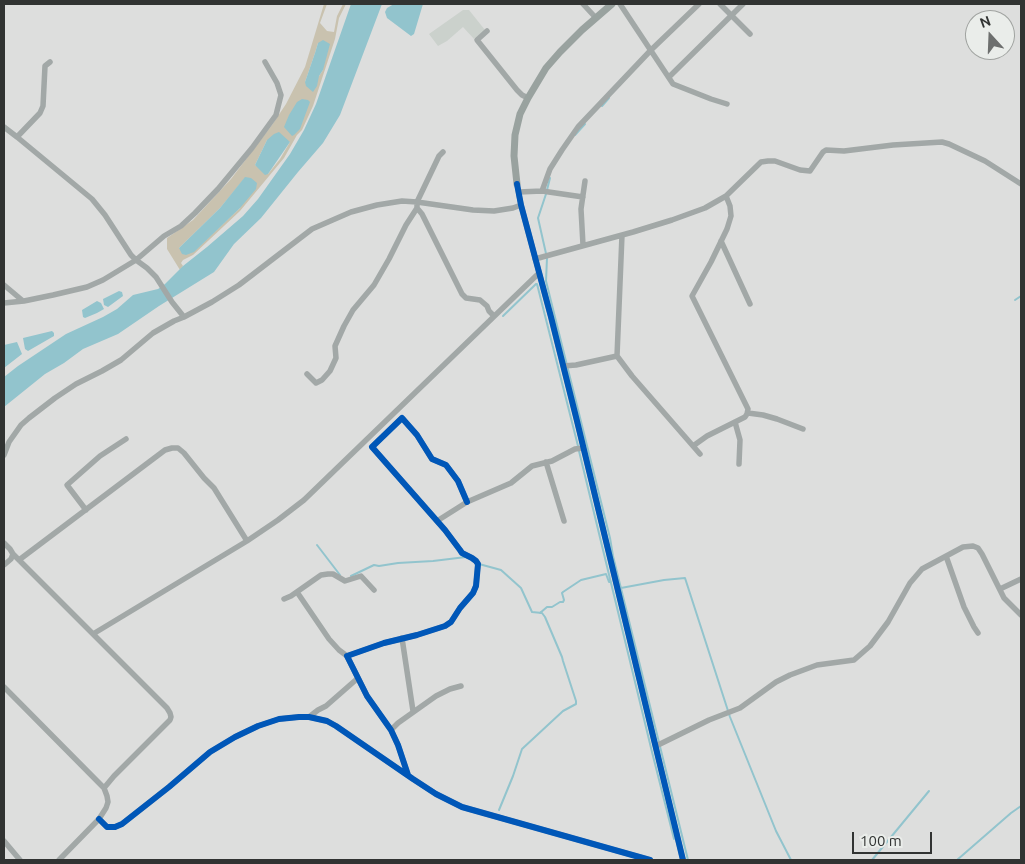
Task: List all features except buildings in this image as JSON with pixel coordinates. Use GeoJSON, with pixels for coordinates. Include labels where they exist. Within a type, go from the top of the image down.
{"type":"FeatureCollection","features":[{"type":"Feature","properties":{"kind":"main road"},"geometry":{"type":"LineString","coordinates":[[517,184],[514,156],[515,135],[520,114],[528,98],[546,68],[560,52],[612,4]]}},
{"type":"Feature","properties":{"kind":"street"},"geometry":{"type":"LineString","coordinates":[[582,4],[596,18]]}},
{"type":"Feature","properties":{"kind":"street"},"geometry":{"type":"LineString","coordinates":[[620,4],[673,84],[727,104]]}},
{"type":"Feature","properties":{"kind":"street"},"geometry":{"type":"LineString","coordinates":[[542,191],[550,170],[578,127],[651,50],[699,4]]}},
{"type":"Feature","properties":{"kind":"street"},"geometry":{"type":"LineString","coordinates":[[720,4],[750,34]]}},
{"type":"Feature","properties":{"kind":"street"},"geometry":{"type":"LineString","coordinates":[[669,77],[743,4]]}},
{"type":"Feature","properties":{"kind":"street"},"geometry":{"type":"LineString","coordinates":[[488,31],[477,40],[517,90],[528,98]]}},
{"type":"Feature","properties":{"kind":"street"},"geometry":{"type":"LineString","coordinates":[[17,137],[40,113],[43,106],[45,66],[50,62]]}},
{"type":"Feature","properties":{"kind":"street"},"geometry":{"type":"LineString","coordinates":[[4,303],[24,301],[87,287],[103,280],[136,260],[195,213],[252,148],[276,115],[281,96],[277,82],[265,62]]}},
{"type":"Feature","properties":{"kind":"street"},"geometry":{"type":"LineString","coordinates":[[4,127],[92,199],[136,260],[156,276],[184,317]]}},
{"type":"Feature","properties":{"kind":"street"},"geometry":{"type":"LineString","coordinates":[[535,258],[622,235],[705,208],[726,196],[761,162],[775,162],[800,170],[810,171],[822,152],[826,150],[844,151],[942,142],[964,150],[985,161],[1021,184]]}},
{"type":"Feature","properties":{"kind":"street"},"geometry":{"type":"LineString","coordinates":[[306,374],[316,383],[322,380],[330,371],[336,358],[335,346],[344,326],[353,310],[374,285],[389,260],[439,156],[443,152]]}},
{"type":"Feature","properties":{"kind":"street"},"geometry":{"type":"LineString","coordinates":[[583,245],[581,208],[586,180]]}},
{"type":"Feature","properties":{"kind":"street"},"geometry":{"type":"LineString","coordinates":[[517,184],[683,860]]}},
{"type":"Feature","properties":{"kind":"street"},"geometry":{"type":"LineString","coordinates":[[519,192],[542,191],[583,197]]}},
{"type":"Feature","properties":{"kind":"street"},"geometry":{"type":"LineString","coordinates":[[693,446],[707,436],[745,417],[748,413],[746,403],[692,296],[711,262],[731,216],[726,196]]}},
{"type":"Feature","properties":{"kind":"street"},"geometry":{"type":"LineString","coordinates":[[4,455],[15,433],[29,418],[76,384],[121,360],[153,332],[212,302],[238,285],[312,229],[351,212],[402,201],[417,205],[494,211],[521,205]]}},
{"type":"Feature","properties":{"kind":"street"},"geometry":{"type":"LineString","coordinates":[[417,205],[462,294],[466,298],[480,300],[494,316]]}},
{"type":"Feature","properties":{"kind":"street"},"geometry":{"type":"LineString","coordinates":[[622,235],[618,356],[632,376],[700,454]]}},
{"type":"Feature","properties":{"kind":"street"},"geometry":{"type":"LineString","coordinates":[[721,241],[750,304]]}},
{"type":"Feature","properties":{"kind":"street"},"geometry":{"type":"LineString","coordinates":[[93,634],[247,541],[304,500],[539,273]]}},
{"type":"Feature","properties":{"kind":"street"},"geometry":{"type":"LineString","coordinates":[[4,285],[24,301]]}},
{"type":"Feature","properties":{"kind":"street"},"geometry":{"type":"LineString","coordinates":[[563,366],[618,356]]}},
{"type":"Feature","properties":{"kind":"street"},"geometry":{"type":"LineString","coordinates":[[748,413],[777,419],[803,429]]}},
{"type":"Feature","properties":{"kind":"street"},"geometry":{"type":"LineString","coordinates":[[347,656],[384,643],[417,636],[445,626],[451,622],[460,608],[469,599],[476,586],[478,564],[476,561],[462,553],[372,446],[402,418],[417,435],[432,459],[446,465],[458,481],[467,502]]}},
{"type":"Feature","properties":{"kind":"street"},"geometry":{"type":"LineString","coordinates":[[735,422],[740,440],[739,464]]}},
{"type":"Feature","properties":{"kind":"street"},"geometry":{"type":"LineString","coordinates":[[86,510],[67,485],[100,456],[126,439]]}},
{"type":"Feature","properties":{"kind":"street"},"geometry":{"type":"LineString","coordinates":[[19,560],[166,450],[172,448],[178,448],[184,453],[214,488],[247,541]]}},
{"type":"Feature","properties":{"kind":"street"},"geometry":{"type":"LineString","coordinates":[[437,521],[482,494],[511,483],[532,466],[552,461],[575,449],[583,448]]}},
{"type":"Feature","properties":{"kind":"street"},"geometry":{"type":"LineString","coordinates":[[546,462],[564,521]]}},
{"type":"Feature","properties":{"kind":"street"},"geometry":{"type":"LineString","coordinates":[[4,543],[167,708],[171,716],[170,720],[104,788]]}},
{"type":"Feature","properties":{"kind":"street"},"geometry":{"type":"LineString","coordinates":[[656,746],[700,724],[740,708],[776,682],[790,675],[817,666],[854,660],[870,646],[888,622],[910,582],[922,569],[963,547],[973,546],[978,548],[1004,598],[1021,615]]}},
{"type":"Feature","properties":{"kind":"street"},"geometry":{"type":"LineString","coordinates":[[4,565],[11,559],[13,554]]}},
{"type":"Feature","properties":{"kind":"street"},"geometry":{"type":"LineString","coordinates":[[946,556],[964,607],[978,633]]}},
{"type":"Feature","properties":{"kind":"street"},"geometry":{"type":"LineString","coordinates":[[284,599],[321,575],[328,574],[333,574],[345,581],[361,576],[374,590]]}},
{"type":"Feature","properties":{"kind":"street"},"geometry":{"type":"LineString","coordinates":[[1000,589],[1021,579]]}},
{"type":"Feature","properties":{"kind":"street"},"geometry":{"type":"LineString","coordinates":[[297,592],[329,639],[347,656],[367,696],[391,730],[408,775]]}},
{"type":"Feature","properties":{"kind":"street"},"geometry":{"type":"LineString","coordinates":[[402,638],[413,711]]}},
{"type":"Feature","properties":{"kind":"street"},"geometry":{"type":"LineString","coordinates":[[309,717],[326,706],[358,678]]}},
{"type":"Feature","properties":{"kind":"street"},"geometry":{"type":"LineString","coordinates":[[391,730],[398,722],[436,696],[461,686]]}},
{"type":"Feature","properties":{"kind":"street"},"geometry":{"type":"LineString","coordinates":[[4,687],[104,788],[107,796],[106,808],[99,819],[59,860]]}},
{"type":"Feature","properties":{"kind":"street"},"geometry":{"type":"LineString","coordinates":[[99,819],[107,827],[115,827],[122,824],[210,752],[235,737],[258,726],[280,719],[309,717],[327,721],[336,726],[436,794],[462,807],[650,860]]}},
{"type":"Feature","properties":{"kind":"street"},"geometry":{"type":"LineString","coordinates":[[4,841],[20,860]]}},
{"type":"Feature","properties":{"kind":"shaded area"},"geometry":{"type":"Polygon","coordinates":[[[324,4],[327,4],[320,23],[327,31],[334,32],[337,16],[343,4],[346,4],[339,18],[335,39],[313,106],[302,130],[297,135],[284,158],[240,211],[193,255],[183,260],[181,263],[183,266],[180,270],[167,249],[167,238],[193,220],[231,179],[286,104],[305,67],[324,4]],[[318,43],[305,82],[319,76],[323,70],[318,43]],[[267,140],[255,165],[268,174],[290,142],[267,140]],[[245,178],[220,208],[179,248],[194,251],[240,208],[245,178]]]}},
{"type":"Feature","properties":{"kind":"shaded area"},"geometry":{"type":"Polygon","coordinates":[[[463,10],[469,10],[485,30],[474,39],[463,27],[438,46],[429,34],[463,10]]]}},
{"type":"Feature","properties":{"kind":"water"},"geometry":{"type":"Polygon","coordinates":[[[351,4],[382,4],[340,115],[323,143],[261,218],[234,244],[214,272],[118,334],[83,349],[45,374],[4,407],[4,377],[66,334],[117,309],[133,295],[158,289],[243,216],[258,199],[290,154],[304,130],[316,104],[351,4]]]}},
{"type":"Feature","properties":{"kind":"water"},"geometry":{"type":"Polygon","coordinates":[[[394,4],[423,4],[414,34],[411,36],[387,18],[385,12],[387,8],[394,4]]]}},
{"type":"Feature","properties":{"kind":"water"},"geometry":{"type":"Polygon","coordinates":[[[323,40],[330,44],[323,70],[313,92],[306,86],[305,82],[318,43],[323,40]]]}},
{"type":"Feature","properties":{"kind":"water"},"geometry":{"type":"Polygon","coordinates":[[[302,99],[310,102],[300,129],[292,136],[284,127],[297,102],[302,99]]]}},
{"type":"Feature","properties":{"kind":"water"},"geometry":{"type":"Polygon","coordinates":[[[279,132],[290,142],[268,174],[265,175],[255,165],[267,140],[279,132]]]}},
{"type":"Feature","properties":{"kind":"water"},"geometry":{"type":"Polygon","coordinates":[[[245,177],[251,178],[257,183],[256,189],[240,208],[194,252],[186,255],[182,254],[179,248],[220,208],[245,177]]]}},
{"type":"Feature","properties":{"kind":"water"},"geometry":{"type":"Polygon","coordinates":[[[119,291],[122,292],[123,296],[108,307],[104,305],[103,299],[119,291]]]}},
{"type":"Feature","properties":{"kind":"water"},"geometry":{"type":"Polygon","coordinates":[[[97,301],[101,303],[104,309],[85,318],[83,317],[82,310],[97,301]]]}},
{"type":"Feature","properties":{"kind":"water"},"geometry":{"type":"Polygon","coordinates":[[[52,331],[54,336],[28,351],[25,349],[23,338],[52,331]]]}},
{"type":"Feature","properties":{"kind":"water"},"geometry":{"type":"Polygon","coordinates":[[[17,342],[22,354],[4,368],[4,345],[17,342]]]}},
{"type":"Feature","properties":{"kind":"waterway"},"geometry":{"type":"LineString","coordinates":[[602,106],[609,98]]}},
{"type":"Feature","properties":{"kind":"waterway"},"geometry":{"type":"LineString","coordinates":[[575,135],[585,124]]}},
{"type":"Feature","properties":{"kind":"waterway"},"geometry":{"type":"LineString","coordinates":[[550,178],[538,218],[547,258],[546,281],[688,860]]}},
{"type":"Feature","properties":{"kind":"waterway"},"geometry":{"type":"LineString","coordinates":[[503,316],[537,284],[578,446]]}},
{"type":"Feature","properties":{"kind":"waterway"},"geometry":{"type":"LineString","coordinates":[[1015,300],[1021,296]]}},
{"type":"Feature","properties":{"kind":"waterway"},"geometry":{"type":"LineString","coordinates":[[579,451],[674,839]]}},
{"type":"Feature","properties":{"kind":"waterway"},"geometry":{"type":"LineString","coordinates":[[317,545],[340,575]]}},
{"type":"Feature","properties":{"kind":"waterway"},"geometry":{"type":"LineString","coordinates":[[351,576],[374,565],[466,557]]}},
{"type":"Feature","properties":{"kind":"waterway"},"geometry":{"type":"LineString","coordinates":[[479,564],[501,570],[521,588],[532,612],[542,613],[545,617],[562,657],[576,701],[576,704],[563,711],[522,749],[499,810]]}},
{"type":"Feature","properties":{"kind":"waterway"},"geometry":{"type":"LineString","coordinates":[[540,613],[547,607],[563,602],[562,593],[581,580],[606,574],[609,582],[611,582]]}},
{"type":"Feature","properties":{"kind":"waterway"},"geometry":{"type":"LineString","coordinates":[[621,588],[685,578],[730,717],[776,831],[791,860]]}},
{"type":"Feature","properties":{"kind":"waterway"},"geometry":{"type":"LineString","coordinates":[[872,860],[929,791]]}},
{"type":"Feature","properties":{"kind":"waterway"},"geometry":{"type":"LineString","coordinates":[[957,860],[1021,806]]}},
{"type":"Feature","properties":{"kind":"cycle path"},"geometry":{"type":"LineString","coordinates":[[517,184],[577,421],[683,860]]}},
{"type":"Feature","properties":{"kind":"cycle path"},"geometry":{"type":"LineString","coordinates":[[408,775],[391,730],[367,696],[347,656],[384,643],[445,626],[451,622],[473,593],[476,586],[478,564],[472,558],[462,553],[445,530],[372,447],[402,418],[417,435],[432,459],[446,465],[458,481],[467,502]]}},
{"type":"Feature","properties":{"kind":"cycle path"},"geometry":{"type":"LineString","coordinates":[[99,819],[107,827],[115,827],[122,824],[210,752],[235,737],[279,719],[309,717],[327,721],[336,726],[436,794],[462,807],[650,860]]}}]}
